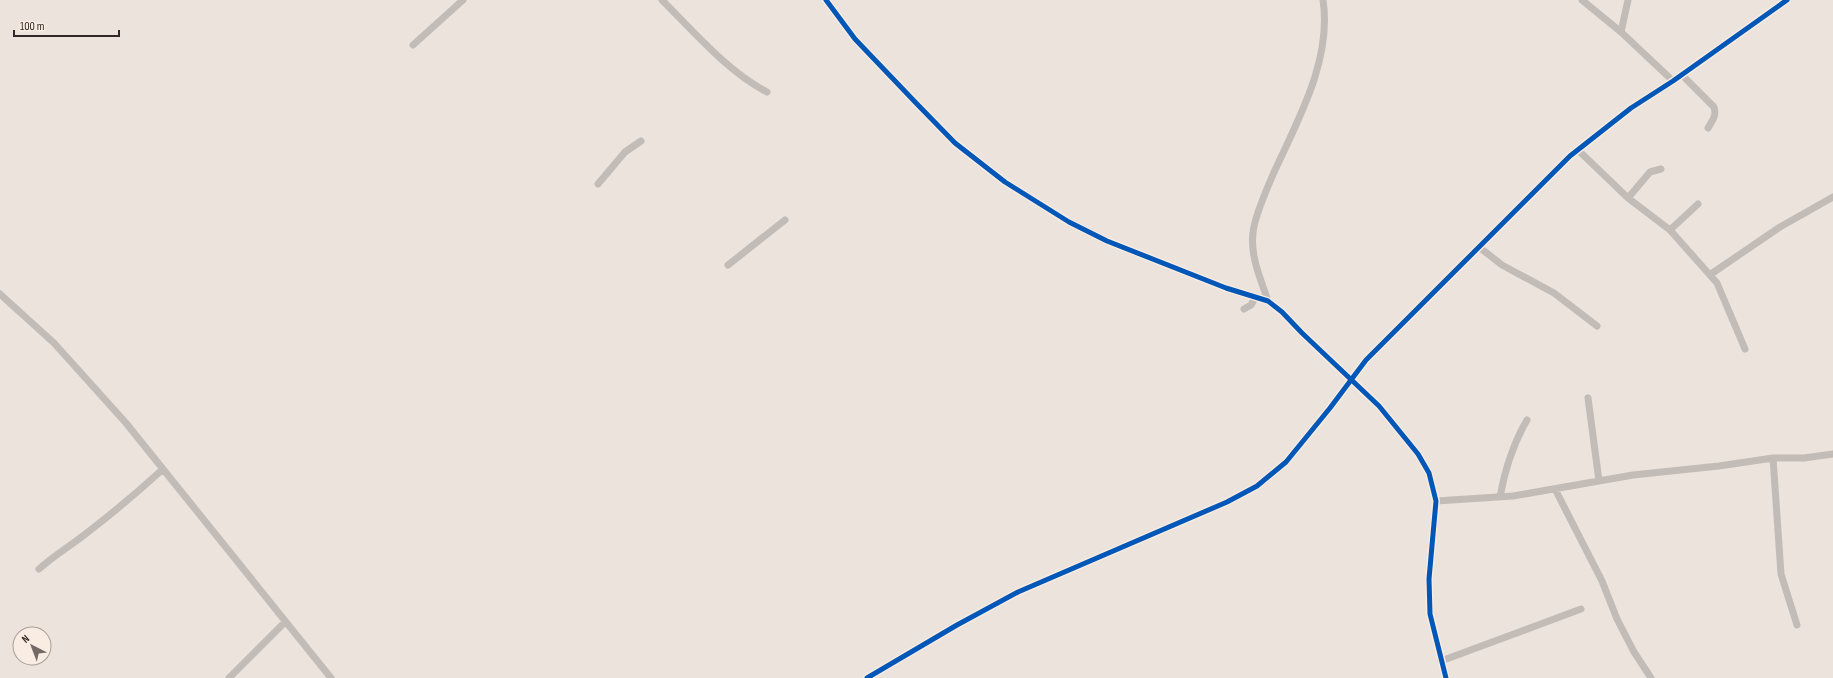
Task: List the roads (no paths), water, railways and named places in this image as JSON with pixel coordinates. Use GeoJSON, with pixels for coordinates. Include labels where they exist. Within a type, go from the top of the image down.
{"type":"FeatureCollection","features":[{"type":"Feature","properties":{"kind":"street"},"geometry":{"type":"LineString","coordinates":[[413,45],[463,0]]}},
{"type":"Feature","properties":{"kind":"street"},"geometry":{"type":"LineString","coordinates":[[662,0],[716,55],[758,88],[767,92]]}},
{"type":"Feature","properties":{"kind":"street"},"geometry":{"type":"LineString","coordinates":[[826,0],[855,39],[917,104],[956,143],[1005,182],[1069,222],[1107,241],[1226,288],[1268,301],[1282,312],[1379,406],[1418,454],[1430,473],[1436,501],[1429,579],[1430,614],[1446,678]]}},
{"type":"Feature","properties":{"kind":"street"},"geometry":{"type":"LineString","coordinates":[[1268,301],[1254,256],[1253,233],[1268,187],[1302,112],[1314,78],[1321,54],[1324,27],[1323,0]]}},
{"type":"Feature","properties":{"kind":"street"},"geometry":{"type":"LineString","coordinates":[[1582,0],[1621,32],[1674,81]]}},
{"type":"Feature","properties":{"kind":"street"},"geometry":{"type":"LineString","coordinates":[[1621,32],[1628,0]]}},
{"type":"Feature","properties":{"kind":"street"},"geometry":{"type":"LineString","coordinates":[[867,678],[957,625],[1018,592],[1227,502],[1257,486],[1286,462],[1352,380],[1366,360],[1578,150],[1631,108],[1674,81],[1787,0]]}},
{"type":"Feature","properties":{"kind":"street"},"geometry":{"type":"LineString","coordinates":[[1682,75],[1714,107],[1716,112],[1715,117],[1708,128]]}},
{"type":"Feature","properties":{"kind":"street"},"geometry":{"type":"LineString","coordinates":[[598,184],[625,152],[641,140]]}},
{"type":"Feature","properties":{"kind":"street"},"geometry":{"type":"LineString","coordinates":[[1578,150],[1628,198],[1670,230],[1711,274],[1717,282],[1745,349]]}},
{"type":"Feature","properties":{"kind":"street"},"geometry":{"type":"LineString","coordinates":[[1628,198],[1650,172],[1661,170]]}},
{"type":"Feature","properties":{"kind":"street"},"geometry":{"type":"LineString","coordinates":[[1711,274],[1780,227],[1833,197]]}},
{"type":"Feature","properties":{"kind":"street"},"geometry":{"type":"LineString","coordinates":[[1670,230],[1698,204]]}},
{"type":"Feature","properties":{"kind":"street"},"geometry":{"type":"LineString","coordinates":[[728,265],[785,220]]}},
{"type":"Feature","properties":{"kind":"street"},"geometry":{"type":"LineString","coordinates":[[1479,247],[1502,265],[1554,293],[1597,326]]}},
{"type":"Feature","properties":{"kind":"street"},"geometry":{"type":"LineString","coordinates":[[0,294],[54,343],[126,423],[331,678]]}},
{"type":"Feature","properties":{"kind":"street"},"geometry":{"type":"LineString","coordinates":[[1244,310],[1255,298]]}},
{"type":"Feature","properties":{"kind":"street"},"geometry":{"type":"LineString","coordinates":[[1588,398],[1599,481]]}},
{"type":"Feature","properties":{"kind":"street"},"geometry":{"type":"LineString","coordinates":[[1500,497],[1509,461],[1517,438],[1528,420]]}},
{"type":"Feature","properties":{"kind":"street"},"geometry":{"type":"LineString","coordinates":[[1436,501],[1500,497],[1599,481],[1773,458],[1804,458],[1833,454]]}},
{"type":"Feature","properties":{"kind":"street"},"geometry":{"type":"LineString","coordinates":[[1773,458],[1781,574],[1797,625]]}},
{"type":"Feature","properties":{"kind":"street"},"geometry":{"type":"LineString","coordinates":[[39,569],[53,556],[71,545],[111,514],[163,469]]}},
{"type":"Feature","properties":{"kind":"street"},"geometry":{"type":"LineString","coordinates":[[1556,489],[1602,581],[1617,619],[1634,652],[1651,678]]}},
{"type":"Feature","properties":{"kind":"street"},"geometry":{"type":"LineString","coordinates":[[1441,661],[1581,609]]}},
{"type":"Feature","properties":{"kind":"street"},"geometry":{"type":"LineString","coordinates":[[229,678],[285,622]]}}]}
